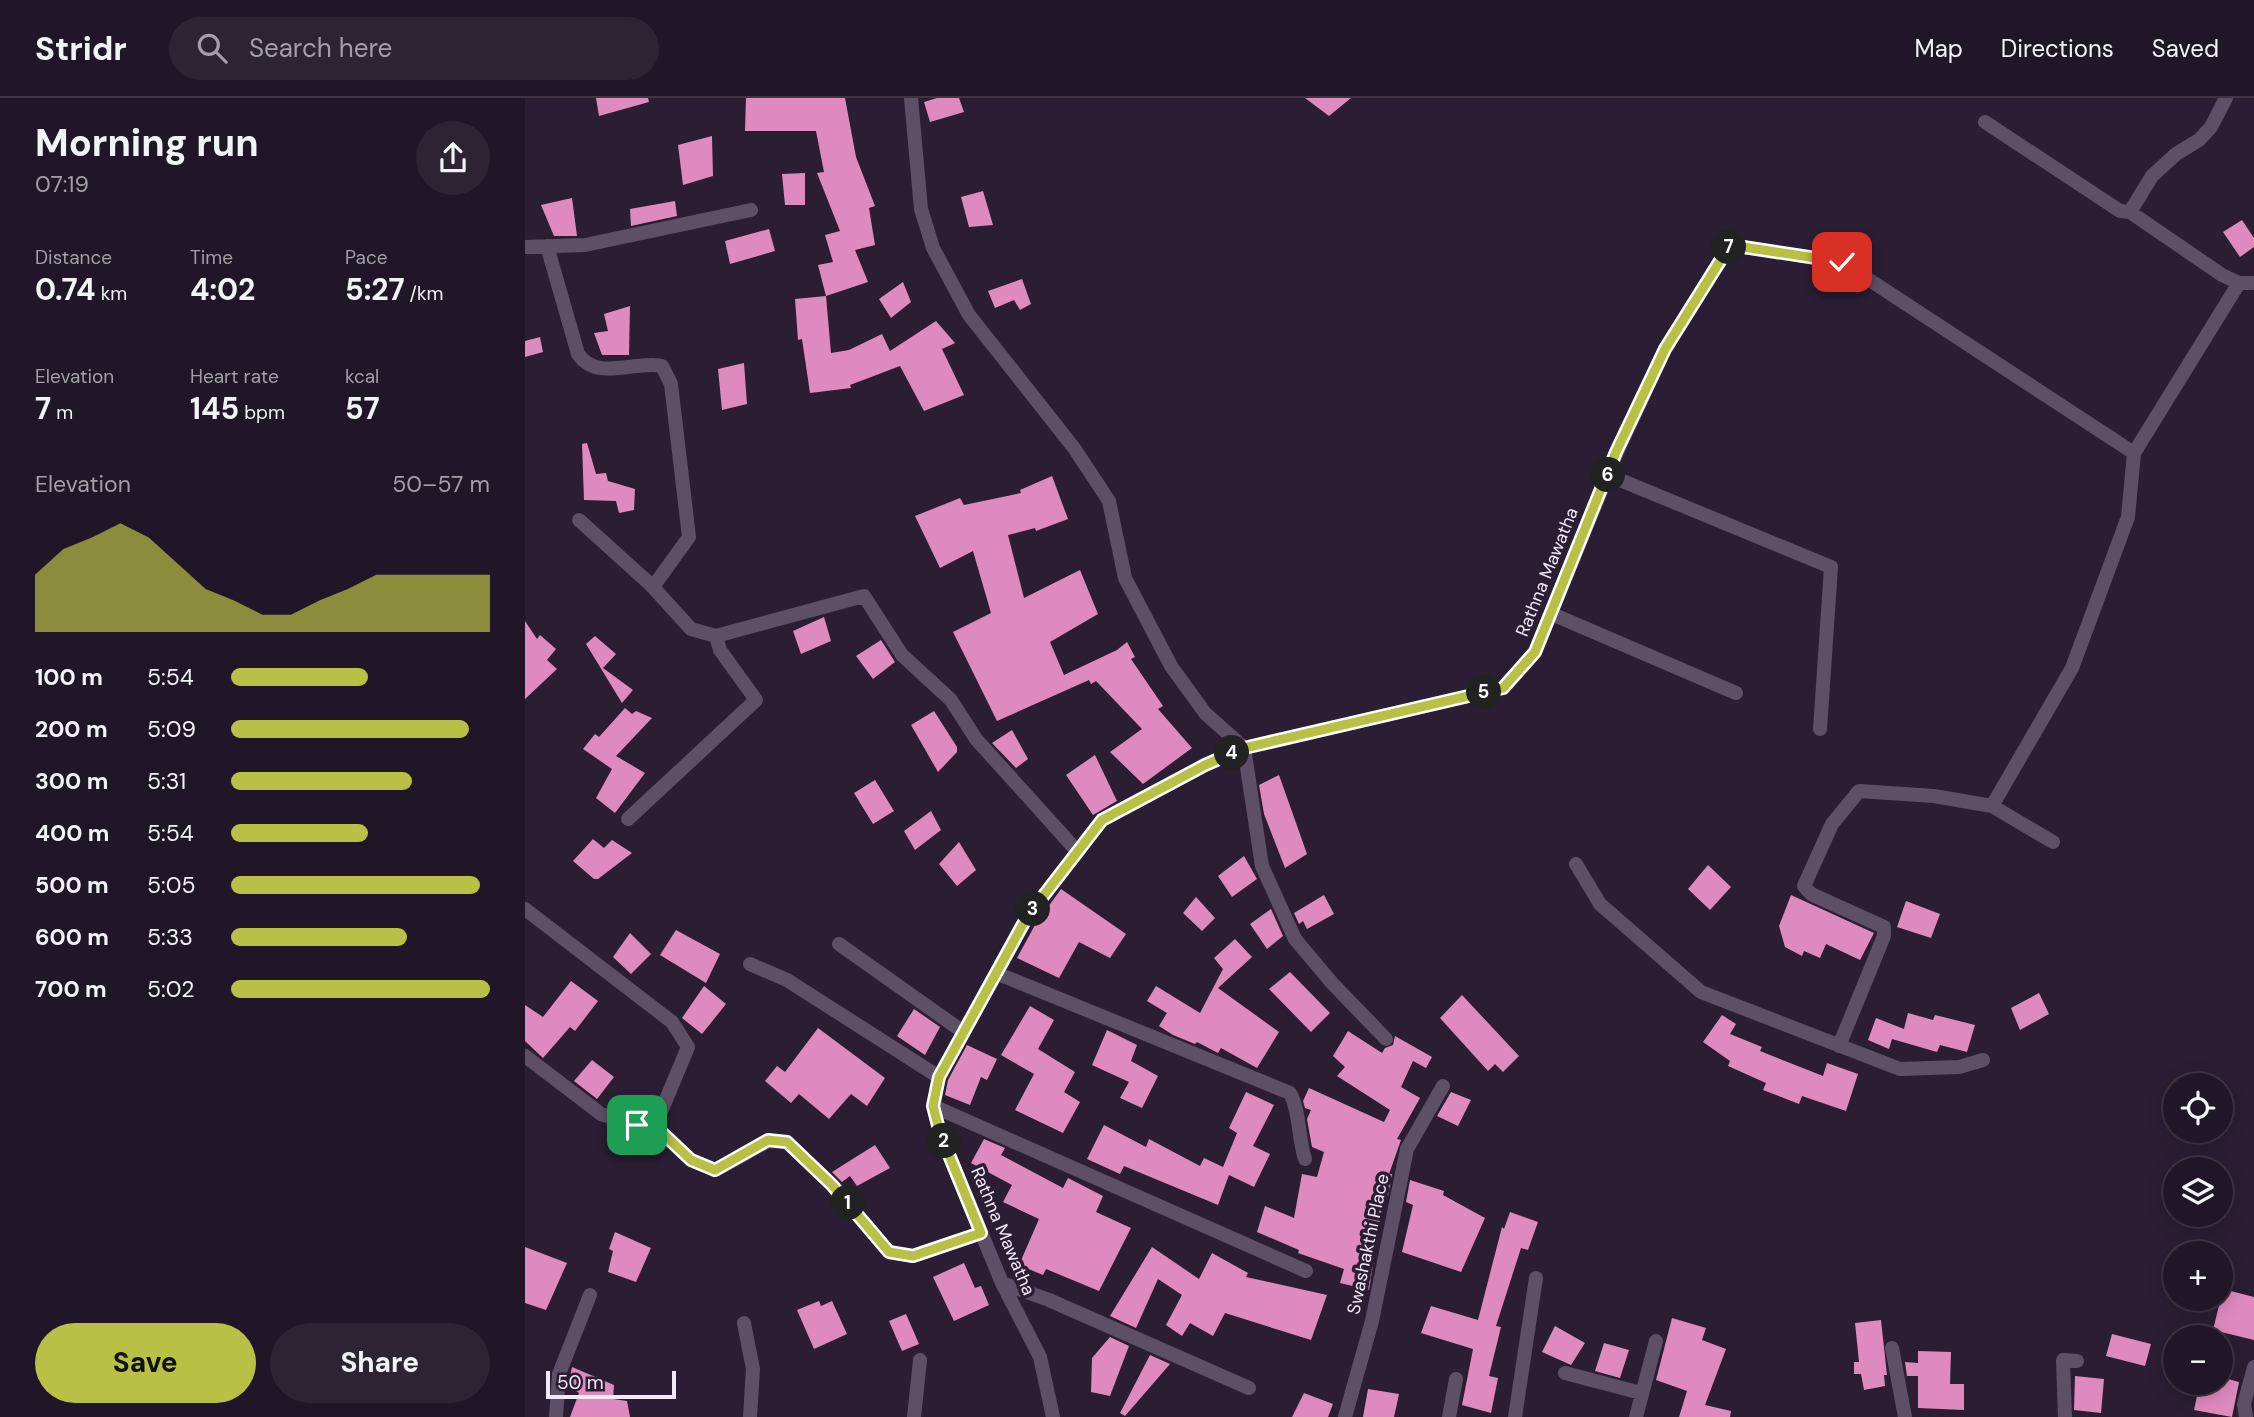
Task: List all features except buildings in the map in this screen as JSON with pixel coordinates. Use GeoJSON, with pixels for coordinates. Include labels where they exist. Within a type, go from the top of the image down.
{"type":"FeatureCollection","features":[{"type":"Feature","properties":{"kind":"street"},"geometry":{"type":"LineString","coordinates":[[911,98],[921,209],[933,248],[969,315],[1066,437],[1109,501],[1125,578],[1171,666],[1205,713],[1244,748],[1262,866],[1295,939],[1332,983],[1386,1039]]}},
{"type":"Feature","properties":{"kind":"street"},"geometry":{"type":"LineString","coordinates":[[2130,212],[2152,176],[2176,154],[2199,141],[2211,127],[2227,98]]}},
{"type":"Feature","properties":{"kind":"street"},"geometry":{"type":"LineString","coordinates":[[1985,122],[2120,211],[2130,212],[2222,275],[2239,283],[2254,283]]}},
{"type":"Feature","properties":{"kind":"street"},"geometry":{"type":"LineString","coordinates":[[525,247],[586,245],[751,210]]}},
{"type":"Feature","properties":{"kind":"street","name":"Rathna Mawatha"},"geometry":{"type":"LineString","coordinates":[[1053,1417],[1040,1357],[1002,1283],[940,1133],[933,1106],[939,1077],[1027,917],[1102,820],[1205,765],[1244,748],[1503,688],[1535,652],[1608,475],[1665,349],[1730,245],[1842,262],[2134,453]]}},
{"type":"Feature","properties":{"kind":"street"},"geometry":{"type":"LineString","coordinates":[[547,246],[577,354],[584,362],[592,367],[633,368],[651,364],[662,366],[671,384],[689,537],[653,587]]}},
{"type":"Feature","properties":{"kind":"street"},"geometry":{"type":"LineString","coordinates":[[1992,806],[2073,668],[2128,517],[2134,453],[2239,283]]}},
{"type":"Feature","properties":{"kind":"street"},"geometry":{"type":"LineString","coordinates":[[1608,475],[1831,567],[1820,729]]}},
{"type":"Feature","properties":{"kind":"street"},"geometry":{"type":"LineString","coordinates":[[579,520],[653,587],[691,629],[716,635],[864,596],[902,655],[951,700],[976,739],[1077,851]]}},
{"type":"Feature","properties":{"kind":"street"},"geometry":{"type":"LineString","coordinates":[[1552,614],[1736,692]]}},
{"type":"Feature","properties":{"kind":"street"},"geometry":{"type":"LineString","coordinates":[[628,819],[756,700],[720,649],[716,635]]}},
{"type":"Feature","properties":{"kind":"street"},"geometry":{"type":"LineString","coordinates":[[1839,1046],[1884,936],[1884,928],[1811,894],[1804,886],[1832,824],[1859,791],[1934,796],[1992,806],[2053,842]]}},
{"type":"Feature","properties":{"kind":"street"},"geometry":{"type":"LineString","coordinates":[[1576,864],[1600,904],[1701,992],[1900,1069],[1959,1067],[1983,1060]]}},
{"type":"Feature","properties":{"kind":"street"},"geometry":{"type":"LineString","coordinates":[[525,909],[672,1022],[688,1047],[655,1126]]}},
{"type":"Feature","properties":{"kind":"street"},"geometry":{"type":"LineString","coordinates":[[839,944],[962,1031]]}},
{"type":"Feature","properties":{"kind":"street"},"geometry":{"type":"LineString","coordinates":[[750,964],[787,980],[939,1077]]}},
{"type":"Feature","properties":{"kind":"street"},"geometry":{"type":"LineString","coordinates":[[996,973],[1290,1093],[1297,1104],[1297,1135],[1305,1159]]}},
{"type":"Feature","properties":{"kind":"street"},"geometry":{"type":"LineString","coordinates":[[525,1056],[601,1114],[637,1125],[655,1126],[691,1160],[715,1170],[768,1140],[787,1142],[832,1185],[889,1252],[913,1256],[981,1233]]}},
{"type":"Feature","properties":{"kind":"street","name":"Swashakthi Place"},"geometry":{"type":"LineString","coordinates":[[1345,1417],[1372,1321],[1407,1149],[1443,1086]]}},
{"type":"Feature","properties":{"kind":"street"},"geometry":{"type":"LineString","coordinates":[[933,1106],[1306,1271]]}},
{"type":"Feature","properties":{"kind":"street"},"geometry":{"type":"LineString","coordinates":[[1515,1417],[1536,1278]]}},
{"type":"Feature","properties":{"kind":"street"},"geometry":{"type":"LineString","coordinates":[[1002,1283],[1049,1300],[1249,1388]]}},
{"type":"Feature","properties":{"kind":"street"},"geometry":{"type":"LineString","coordinates":[[557,1417],[559,1374],[590,1295]]}},
{"type":"Feature","properties":{"kind":"street"},"geometry":{"type":"LineString","coordinates":[[744,1323],[753,1369],[750,1417]]}},
{"type":"Feature","properties":{"kind":"street"},"geometry":{"type":"LineString","coordinates":[[1636,1417],[1656,1341]]}},
{"type":"Feature","properties":{"kind":"street"},"geometry":{"type":"LineString","coordinates":[[1892,1349],[1905,1417]]}},
{"type":"Feature","properties":{"kind":"street"},"geometry":{"type":"LineString","coordinates":[[914,1417],[920,1360]]}},
{"type":"Feature","properties":{"kind":"street"},"geometry":{"type":"LineString","coordinates":[[2065,1417],[2063,1360],[2077,1361]]}},
{"type":"Feature","properties":{"kind":"street"},"geometry":{"type":"LineString","coordinates":[[2246,1417],[2244,1404],[2254,1367]]}},
{"type":"Feature","properties":{"kind":"street"},"geometry":{"type":"LineString","coordinates":[[1565,1373],[1641,1393]]}},
{"type":"Feature","properties":{"kind":"street"},"geometry":{"type":"LineString","coordinates":[[1449,1417],[1456,1379]]}},
{"type":"Feature","properties":{"kind":"route"},"geometry":{"type":"LineString","coordinates":[[637,1125],[655,1126],[691,1160],[715,1170],[768,1140],[787,1142],[832,1185],[889,1252],[913,1256],[981,1233],[940,1133],[933,1106],[939,1077],[1027,917],[1102,820],[1205,765],[1244,748],[1390,712],[1503,688],[1535,652],[1616,452],[1665,349],[1730,245],[1842,262]]}}]}
